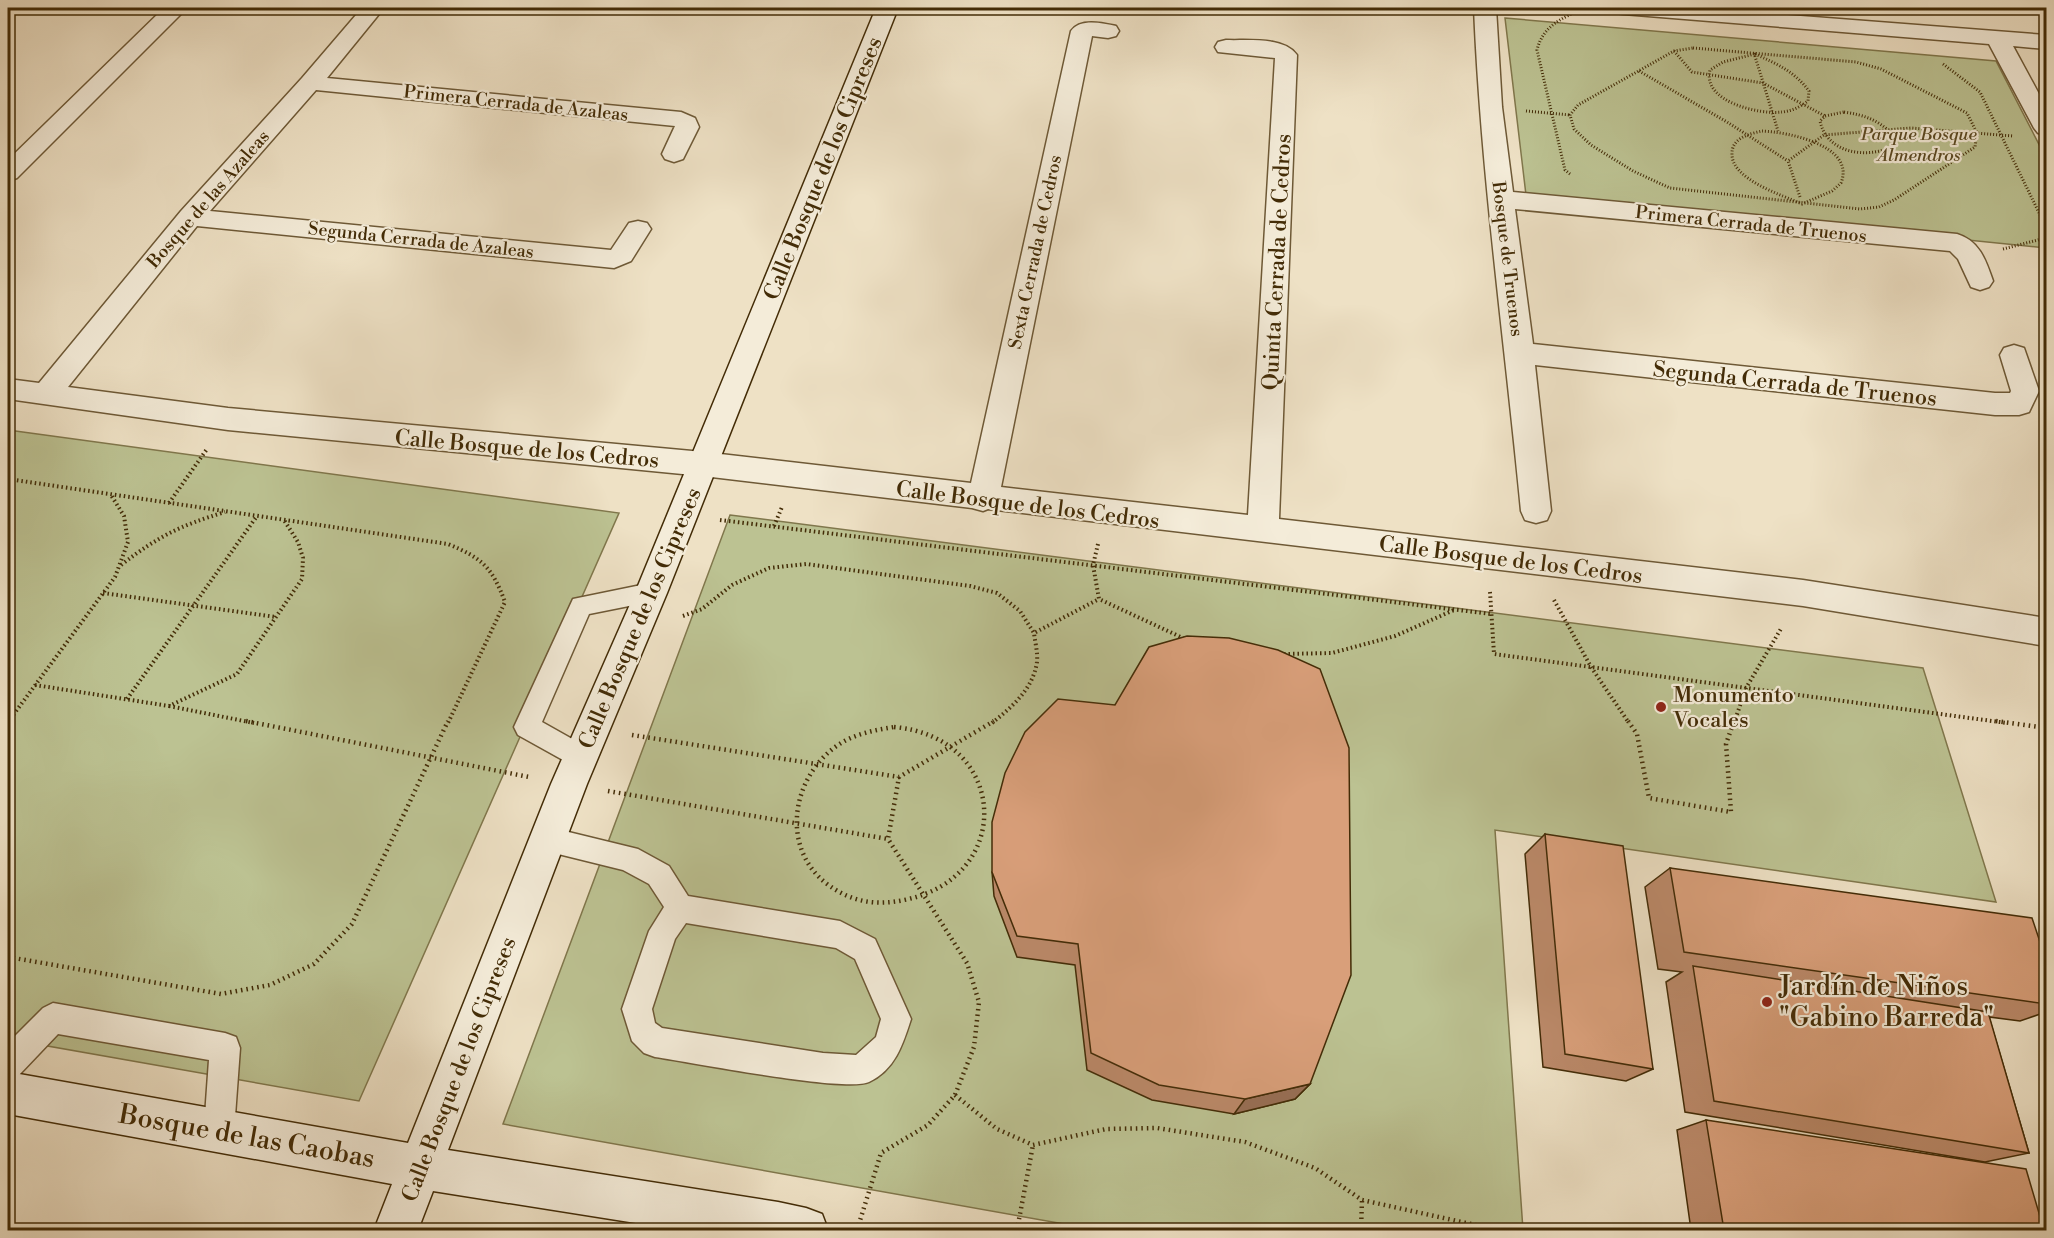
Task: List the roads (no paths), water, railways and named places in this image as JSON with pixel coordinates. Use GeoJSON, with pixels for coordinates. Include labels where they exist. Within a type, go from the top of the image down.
{"type":"FeatureCollection","features":[{"type":"Feature","properties":{"kind":"street"},"geometry":{"type":"LineString","coordinates":[[8,172],[176,8]]}},
{"type":"Feature","properties":{"kind":"street","name":"Bosque de las Azaleas"},"geometry":{"type":"LineString","coordinates":[[46,393],[190,217],[310,83],[373,8]]}},
{"type":"Feature","properties":{"kind":"street","name":"Calle Bosque de los Cipreses"},"geometry":{"type":"LineString","coordinates":[[396,1230],[581,757],[683,515],[886,8]]}},
{"type":"Feature","properties":{"kind":"street","name":"Bosque de Truenos"},"geometry":{"type":"LineString","coordinates":[[1485,8],[1490,107],[1520,353],[1536,511]]}},
{"type":"Feature","properties":{"kind":"street"},"geometry":{"type":"LineString","coordinates":[[1623,8],[2046,42]]}},
{"type":"Feature","properties":{"kind":"street","name":"Sexta Cerrada de Cedros"},"geometry":{"type":"LineString","coordinates":[[983,499],[1082,31],[1088,29],[1108,31]]}},
{"type":"Feature","properties":{"kind":"street"},"geometry":{"type":"LineString","coordinates":[[1997,38],[2046,128]]}},
{"type":"Feature","properties":{"kind":"street","name":"Quinta Cerrada de Cedros"},"geometry":{"type":"LineString","coordinates":[[1226,47],[1277,50],[1286,55],[1263,531]]}},
{"type":"Feature","properties":{"kind":"street","name":"Primera Cerrada de Azaleas"},"geometry":{"type":"LineString","coordinates":[[310,83],[681,120],[687,123],[687,127],[674,154]]}},
{"type":"Feature","properties":{"kind":"street","name":"Primera Cerrada de Truenos"},"geometry":{"type":"LineString","coordinates":[[1500,200],[1957,243],[1970,255],[1980,281]]}},
{"type":"Feature","properties":{"kind":"street","name":"Segunda Cerrada de Azaleas"},"geometry":{"type":"LineString","coordinates":[[190,217],[614,259],[622,255],[638,229]]}},
{"type":"Feature","properties":{"kind":"street","name":"Segunda Cerrada de Truenos"},"geometry":{"type":"LineString","coordinates":[[1520,353],[1995,404],[2019,404],[2025,390],[2014,355]]}},
{"type":"Feature","properties":{"kind":"street","name":"Calle Bosque de los Cedros"},"geometry":{"type":"LineString","coordinates":[[8,389],[228,419],[703,464],[983,499],[1803,593],[2046,632]]}},
{"type":"Feature","properties":{"kind":"street","name":"Bosque de las Caobas"},"geometry":{"type":"LineString","coordinates":[[8,1093],[419,1167],[806,1230]]}},
{"type":"Feature","properties":{"kind":"lane"},"geometry":{"type":"LineString","coordinates":[[581,757],[527,727],[581,606],[651,593]]}},
{"type":"Feature","properties":{"kind":"lane"},"geometry":{"type":"LineString","coordinates":[[548,840],[628,858],[659,875],[680,908],[840,935],[865,949],[896,1019],[888,1046],[862,1070],[823,1068],[655,1042],[642,1031],[637,1009],[663,931],[680,908]]}},
{"type":"Feature","properties":{"kind":"lane"},"geometry":{"type":"LineString","coordinates":[[8,1064],[53,1018],[225,1048],[219,1131]]}},
{"type":"Feature","properties":{"kind":"place","name":"Monumento Vocales"},"geometry":{"type":"Point","coordinates":[1661,707]}},
{"type":"Feature","properties":{"kind":"place","name":"Jardín de Niños \"Gabino Barreda\""},"geometry":{"type":"Point","coordinates":[1767,1002]}},
{"type":"Feature","properties":{"kind":"park label","name":"Parque Bosque Almendros"},"geometry":{"type":"Point","coordinates":[1919,144]}}]}
